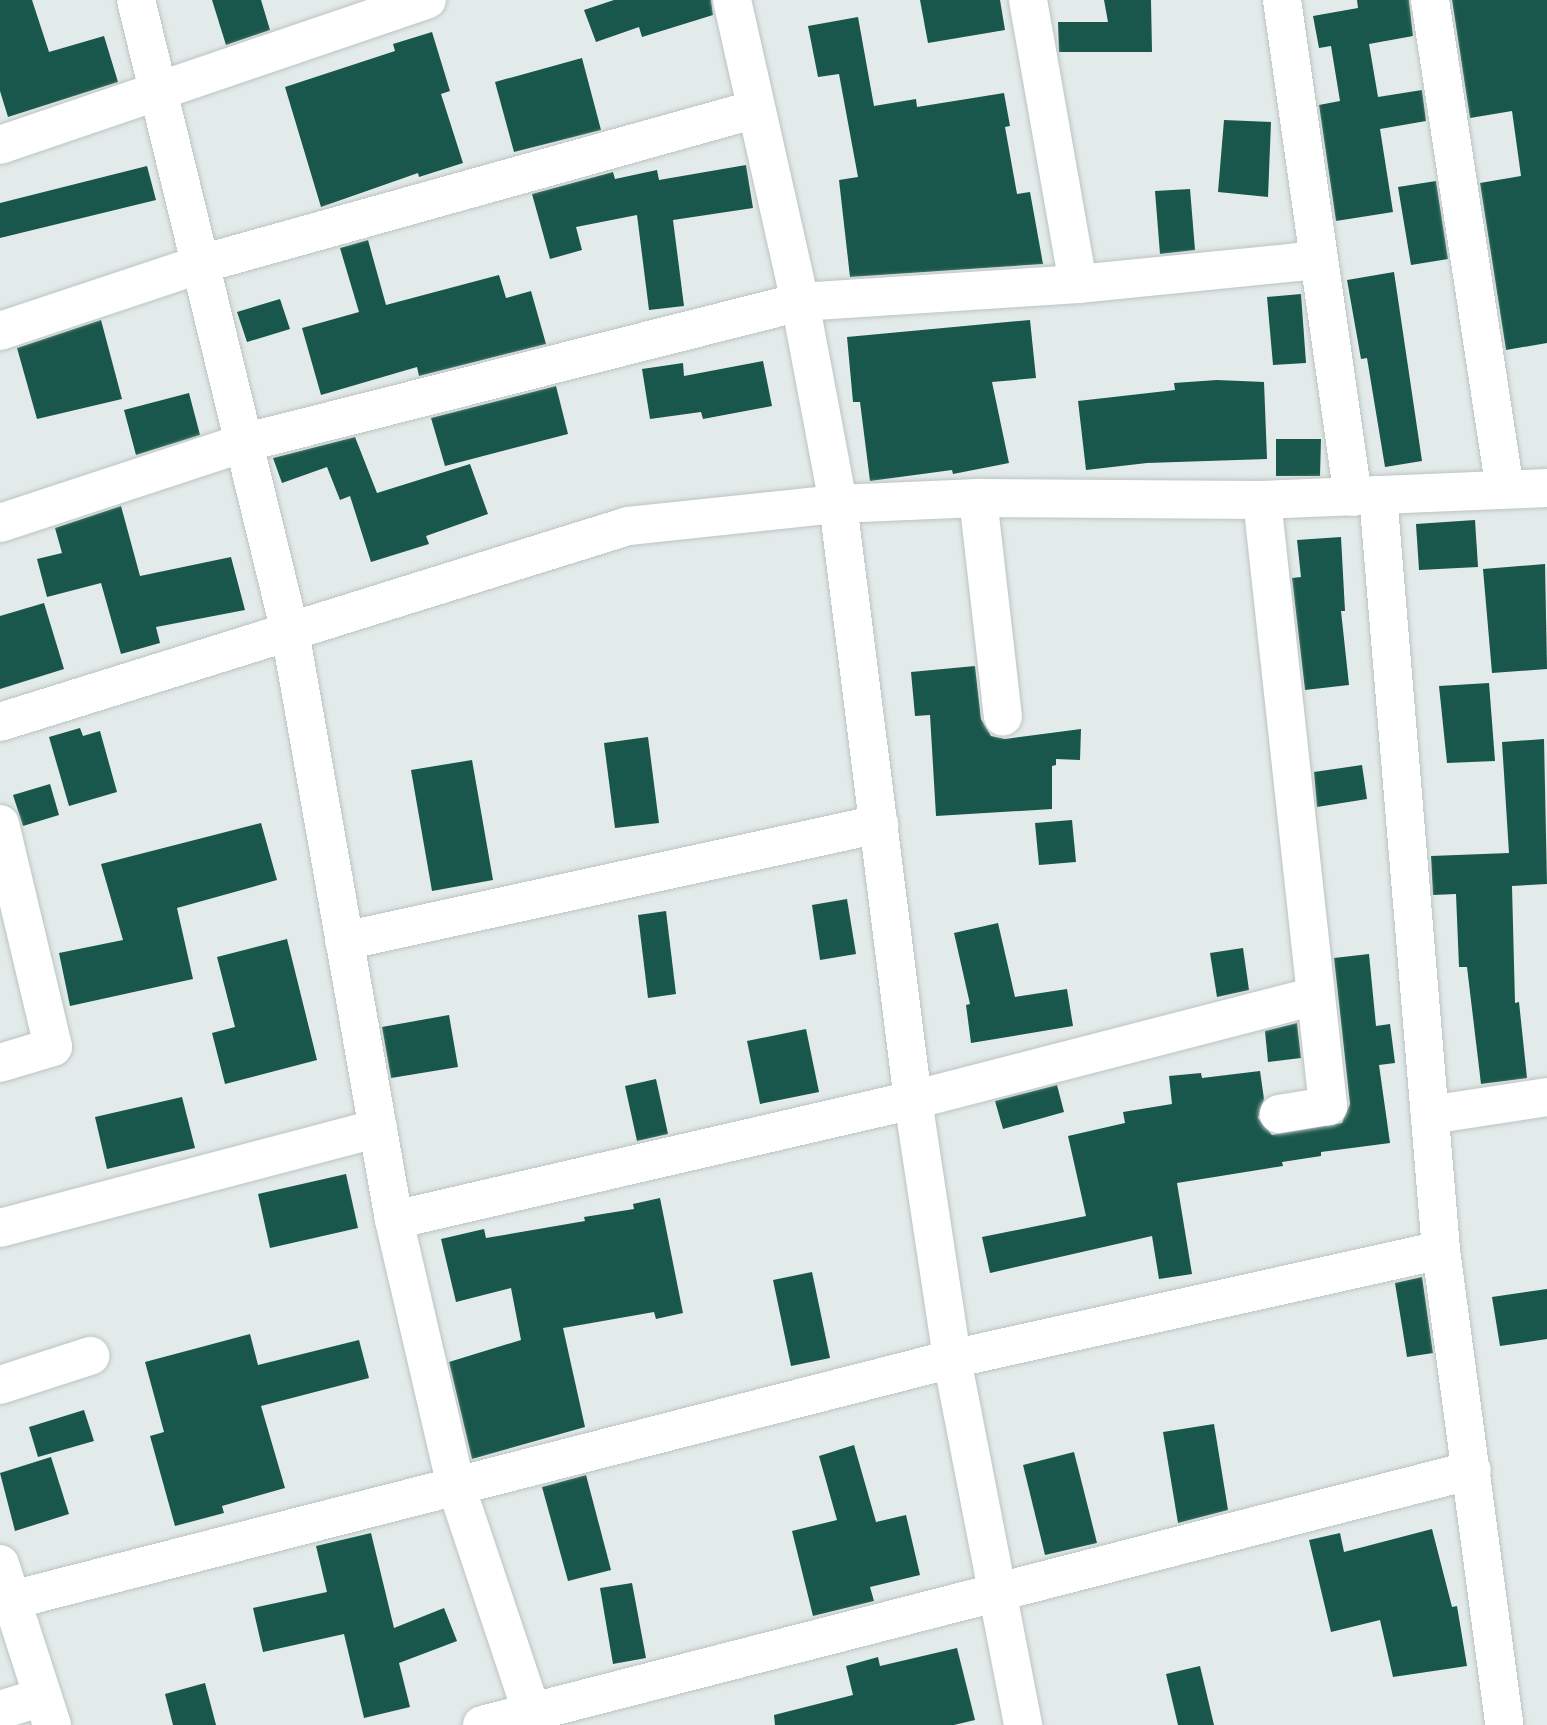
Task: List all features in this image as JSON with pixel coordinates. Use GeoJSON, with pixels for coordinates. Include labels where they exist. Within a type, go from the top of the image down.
{"type":"FeatureCollection","features":[{"type":"Feature","properties":{"kind":"street"},"geometry":{"type":"LineString","coordinates":[[136,0],[247,442],[290,632],[394,1220],[455,1483],[533,1718]]}},
{"type":"Feature","properties":{"kind":"street"},"geometry":{"type":"LineString","coordinates":[[0,145],[427,0]]}},
{"type":"Feature","properties":{"kind":"street"},"geometry":{"type":"LineString","coordinates":[[732,0],[800,302],[838,504],[913,1100],[952,1359],[995,1592],[1023,1725]]}},
{"type":"Feature","properties":{"kind":"street"},"geometry":{"type":"LineString","coordinates":[[1028,0],[1078,284]]}},
{"type":"Feature","properties":{"kind":"street"},"geometry":{"type":"LineString","coordinates":[[1282,0],[1319,260],[1366,496],[1430,1115],[1441,1250],[1504,1725]]}},
{"type":"Feature","properties":{"kind":"street"},"geometry":{"type":"LineString","coordinates":[[1430,0],[1505,489]]}},
{"type":"Feature","properties":{"kind":"street"},"geometry":{"type":"LineString","coordinates":[[0,331],[201,264],[755,109]]}},
{"type":"Feature","properties":{"kind":"street"},"geometry":{"type":"LineString","coordinates":[[0,523],[247,442],[800,302],[1078,284],[1319,260]]}},
{"type":"Feature","properties":{"kind":"street"},"geometry":{"type":"LineString","coordinates":[[0,722],[628,526],[838,504],[978,498],[1262,500],[1547,488]]}},
{"type":"Feature","properties":{"kind":"street"},"geometry":{"type":"LineString","coordinates":[[978,498],[1003,717]]}},
{"type":"Feature","properties":{"kind":"street"},"geometry":{"type":"LineString","coordinates":[[1262,500],[1328,1106],[1279,1114]]}},
{"type":"Feature","properties":{"kind":"street"},"geometry":{"type":"LineString","coordinates":[[0,824],[7,889],[53,1047],[0,1063]]}},
{"type":"Feature","properties":{"kind":"street"},"geometry":{"type":"LineString","coordinates":[[344,941],[879,824]]}},
{"type":"Feature","properties":{"kind":"street"},"geometry":{"type":"LineString","coordinates":[[394,1220],[913,1100],[1314,996]]}},
{"type":"Feature","properties":{"kind":"street"},"geometry":{"type":"LineString","coordinates":[[1430,1115],[1547,1097]]}},
{"type":"Feature","properties":{"kind":"street"},"geometry":{"type":"LineString","coordinates":[[0,1228],[378,1128]]}},
{"type":"Feature","properties":{"kind":"street"},"geometry":{"type":"LineString","coordinates":[[0,1710],[47,1711],[3,1577],[455,1483],[952,1359],[1441,1250]]}},
{"type":"Feature","properties":{"kind":"street"},"geometry":{"type":"LineString","coordinates":[[0,1385],[90,1356]]}},
{"type":"Feature","properties":{"kind":"street"},"geometry":{"type":"LineString","coordinates":[[482,1725],[533,1718],[995,1592],[1472,1470]]}},
{"type":"Feature","properties":{"kind":"building"},"geometry":{"type":"Polygon","coordinates":[[[0,0],[32,0],[49,52],[104,36],[118,82],[8,117],[0,91],[0,0]]]}},
{"type":"Feature","properties":{"kind":"building"},"geometry":{"type":"Polygon","coordinates":[[[212,0],[261,0],[270,30],[226,45],[212,0]]]}},
{"type":"Feature","properties":{"kind":"building"},"geometry":{"type":"Polygon","coordinates":[[[614,0],[711,0],[713,15],[642,37],[639,27],[596,42],[584,10],[614,0]]]}},
{"type":"Feature","properties":{"kind":"building"},"geometry":{"type":"Polygon","coordinates":[[[920,0],[1000,0],[1005,30],[928,43],[920,0]]]}},
{"type":"Feature","properties":{"kind":"building"},"geometry":{"type":"Polygon","coordinates":[[[1104,0],[1151,0],[1152,52],[1059,52],[1058,22],[1108,22],[1104,0]]]}},
{"type":"Feature","properties":{"kind":"building"},"geometry":{"type":"Polygon","coordinates":[[[1357,0],[1409,0],[1413,36],[1369,44],[1378,97],[1422,90],[1426,121],[1380,129],[1393,212],[1336,221],[1319,105],[1340,101],[1331,46],[1319,48],[1313,16],[1358,8],[1357,0]]]}},
{"type":"Feature","properties":{"kind":"building"},"geometry":{"type":"Polygon","coordinates":[[[1452,0],[1547,0],[1547,343],[1506,350],[1480,183],[1521,176],[1512,111],[1470,118],[1452,0]]]}},
{"type":"Feature","properties":{"kind":"building"},"geometry":{"type":"Polygon","coordinates":[[[858,17],[874,106],[916,99],[917,107],[1004,93],[1010,126],[1005,127],[1017,194],[1030,192],[1043,264],[850,277],[839,180],[858,177],[839,74],[818,77],[808,26],[858,17]]]}},
{"type":"Feature","properties":{"kind":"building"},"geometry":{"type":"Polygon","coordinates":[[[432,32],[450,91],[441,94],[463,163],[419,177],[418,173],[321,207],[285,87],[395,51],[393,44],[432,32]]]}},
{"type":"Feature","properties":{"kind":"building"},"geometry":{"type":"Polygon","coordinates":[[[582,58],[601,130],[514,152],[495,82],[582,58]]]}},
{"type":"Feature","properties":{"kind":"building"},"geometry":{"type":"Polygon","coordinates":[[[1224,120],[1271,122],[1268,197],[1218,192],[1224,120]]]}},
{"type":"Feature","properties":{"kind":"building"},"geometry":{"type":"Polygon","coordinates":[[[746,165],[753,208],[673,220],[684,306],[649,310],[637,215],[576,227],[582,250],[550,259],[532,194],[613,172],[615,179],[657,170],[659,180],[746,165]]]}},
{"type":"Feature","properties":{"kind":"building"},"geometry":{"type":"Polygon","coordinates":[[[147,166],[156,200],[0,238],[0,203],[147,166]]]}},
{"type":"Feature","properties":{"kind":"building"},"geometry":{"type":"Polygon","coordinates":[[[1436,181],[1448,259],[1411,265],[1398,187],[1436,181]]]}},
{"type":"Feature","properties":{"kind":"building"},"geometry":{"type":"Polygon","coordinates":[[[1190,189],[1195,250],[1160,254],[1155,191],[1190,189]]]}},
{"type":"Feature","properties":{"kind":"building"},"geometry":{"type":"Polygon","coordinates":[[[368,240],[386,305],[499,275],[506,298],[531,291],[546,344],[419,376],[417,367],[321,395],[302,328],[359,312],[340,248],[368,240]]]}},
{"type":"Feature","properties":{"kind":"building"},"geometry":{"type":"Polygon","coordinates":[[[1394,272],[1422,461],[1385,467],[1367,358],[1361,359],[1347,280],[1394,272]]]}},
{"type":"Feature","properties":{"kind":"building"},"geometry":{"type":"Polygon","coordinates":[[[1301,294],[1306,363],[1273,365],[1267,297],[1301,294]]]}},
{"type":"Feature","properties":{"kind":"building"},"geometry":{"type":"Polygon","coordinates":[[[280,299],[290,329],[247,342],[237,312],[280,299]]]}},
{"type":"Feature","properties":{"kind":"building"},"geometry":{"type":"Polygon","coordinates":[[[101,320],[122,399],[37,419],[17,348],[101,320]]]}},
{"type":"Feature","properties":{"kind":"building"},"geometry":{"type":"Polygon","coordinates":[[[1030,320],[1036,378],[992,382],[1009,463],[953,474],[952,470],[870,481],[860,402],[853,402],[847,337],[1030,320]]]}},
{"type":"Feature","properties":{"kind":"building"},"geometry":{"type":"Polygon","coordinates":[[[763,361],[772,406],[703,419],[701,412],[650,419],[642,369],[683,363],[684,376],[763,361]]]}},
{"type":"Feature","properties":{"kind":"building"},"geometry":{"type":"Polygon","coordinates":[[[1217,380],[1264,382],[1267,459],[1147,463],[1086,470],[1078,401],[1175,390],[1174,383],[1217,380]]]}},
{"type":"Feature","properties":{"kind":"building"},"geometry":{"type":"Polygon","coordinates":[[[556,386],[568,434],[445,466],[431,418],[556,386]]]}},
{"type":"Feature","properties":{"kind":"building"},"geometry":{"type":"Polygon","coordinates":[[[189,393],[200,435],[136,455],[124,410],[189,393]]]}},
{"type":"Feature","properties":{"kind":"building"},"geometry":{"type":"Polygon","coordinates":[[[355,437],[377,493],[470,464],[488,514],[426,536],[429,544],[371,562],[350,496],[340,500],[327,467],[282,483],[273,458],[355,437]]]}},
{"type":"Feature","properties":{"kind":"building"},"geometry":{"type":"Polygon","coordinates":[[[1276,439],[1321,439],[1320,476],[1276,476],[1276,439]]]}},
{"type":"Feature","properties":{"kind":"building"},"geometry":{"type":"Polygon","coordinates":[[[121,506],[140,576],[231,557],[245,610],[156,627],[160,643],[121,654],[101,583],[47,597],[37,559],[62,553],[55,528],[121,506]]]}},
{"type":"Feature","properties":{"kind":"building"},"geometry":{"type":"Polygon","coordinates":[[[1475,520],[1478,567],[1419,570],[1416,524],[1475,520]]]}},
{"type":"Feature","properties":{"kind":"building"},"geometry":{"type":"Polygon","coordinates":[[[1341,537],[1345,611],[1341,611],[1349,685],[1305,690],[1292,578],[1301,577],[1297,540],[1341,537]]]}},
{"type":"Feature","properties":{"kind":"building"},"geometry":{"type":"Polygon","coordinates":[[[1545,564],[1547,669],[1492,673],[1483,569],[1545,564]]]}},
{"type":"Feature","properties":{"kind":"building"},"geometry":{"type":"Polygon","coordinates":[[[44,603],[64,669],[0,689],[0,616],[44,603]]]}},
{"type":"Feature","properties":{"kind":"building"},"geometry":{"type":"Polygon","coordinates":[[[975,666],[981,719],[991,736],[1005,739],[1081,729],[1080,760],[1056,759],[1056,765],[1052,766],[1052,809],[936,816],[930,715],[915,716],[911,672],[975,666]]]}},
{"type":"Feature","properties":{"kind":"building"},"geometry":{"type":"Polygon","coordinates":[[[1489,683],[1495,761],[1447,763],[1439,686],[1489,683]]]}},
{"type":"Feature","properties":{"kind":"building"},"geometry":{"type":"Polygon","coordinates":[[[80,728],[83,736],[100,731],[117,792],[69,806],[49,737],[80,728]]]}},
{"type":"Feature","properties":{"kind":"building"},"geometry":{"type":"Polygon","coordinates":[[[648,737],[659,823],[615,828],[604,743],[648,737]]]}},
{"type":"Feature","properties":{"kind":"building"},"geometry":{"type":"Polygon","coordinates":[[[1544,739],[1547,884],[1512,886],[1515,1003],[1519,1002],[1527,1078],[1481,1084],[1467,967],[1459,967],[1456,894],[1433,895],[1431,856],[1509,853],[1502,742],[1544,739]]]}},
{"type":"Feature","properties":{"kind":"building"},"geometry":{"type":"Polygon","coordinates":[[[472,760],[493,880],[432,891],[411,770],[472,760]]]}},
{"type":"Feature","properties":{"kind":"building"},"geometry":{"type":"Polygon","coordinates":[[[1362,765],[1367,799],[1317,807],[1314,772],[1362,765]]]}},
{"type":"Feature","properties":{"kind":"building"},"geometry":{"type":"Polygon","coordinates":[[[50,784],[59,815],[23,826],[13,795],[50,784]]]}},
{"type":"Feature","properties":{"kind":"building"},"geometry":{"type":"Polygon","coordinates":[[[1072,820],[1076,862],[1039,865],[1035,823],[1072,820]]]}},
{"type":"Feature","properties":{"kind":"building"},"geometry":{"type":"Polygon","coordinates":[[[261,823],[277,880],[177,908],[193,979],[70,1006],[59,953],[123,940],[101,864],[261,823]]]}},
{"type":"Feature","properties":{"kind":"building"},"geometry":{"type":"Polygon","coordinates":[[[847,899],[856,954],[820,960],[812,905],[847,899]]]}},
{"type":"Feature","properties":{"kind":"building"},"geometry":{"type":"Polygon","coordinates":[[[666,911],[676,994],[648,998],[638,915],[666,911]]]}},
{"type":"Feature","properties":{"kind":"building"},"geometry":{"type":"Polygon","coordinates":[[[998,923],[1015,997],[1067,989],[1073,1026],[971,1043],[966,1005],[970,1004],[954,933],[998,923]]]}},
{"type":"Feature","properties":{"kind":"building"},"geometry":{"type":"Polygon","coordinates":[[[287,939],[317,1060],[225,1084],[212,1033],[235,1027],[217,957],[287,939]]]}},
{"type":"Feature","properties":{"kind":"building"},"geometry":{"type":"Polygon","coordinates":[[[1243,948],[1249,990],[1217,997],[1210,953],[1243,948]]]}},
{"type":"Feature","properties":{"kind":"building"},"geometry":{"type":"Polygon","coordinates":[[[1369,954],[1376,1026],[1390,1024],[1395,1063],[1379,1065],[1390,1143],[1321,1152],[1321,1156],[1282,1162],[1283,1166],[1177,1183],[1192,1274],[1159,1279],[1152,1236],[990,1273],[982,1237],[1086,1216],[1068,1136],[1125,1123],[1123,1112],[1172,1104],[1169,1076],[1201,1073],[1202,1078],[1260,1071],[1264,1099],[1258,1118],[1272,1135],[1342,1123],[1350,1104],[1334,958],[1369,954]]]}},
{"type":"Feature","properties":{"kind":"building"},"geometry":{"type":"Polygon","coordinates":[[[449,1015],[458,1067],[391,1078],[382,1027],[449,1015]]]}},
{"type":"Feature","properties":{"kind":"building"},"geometry":{"type":"Polygon","coordinates":[[[1297,1023],[1301,1058],[1268,1062],[1265,1031],[1297,1023]]]}},
{"type":"Feature","properties":{"kind":"building"},"geometry":{"type":"Polygon","coordinates":[[[806,1029],[819,1092],[760,1104],[747,1041],[806,1029]]]}},
{"type":"Feature","properties":{"kind":"building"},"geometry":{"type":"Polygon","coordinates":[[[656,1079],[668,1134],[637,1141],[625,1086],[656,1079]]]}},
{"type":"Feature","properties":{"kind":"building"},"geometry":{"type":"Polygon","coordinates":[[[1057,1085],[1064,1112],[1003,1129],[995,1101],[1057,1085]]]}},
{"type":"Feature","properties":{"kind":"building"},"geometry":{"type":"Polygon","coordinates":[[[182,1097],[195,1148],[107,1169],[95,1117],[182,1097]]]}},
{"type":"Feature","properties":{"kind":"building"},"geometry":{"type":"Polygon","coordinates":[[[346,1174],[358,1228],[270,1248],[258,1194],[346,1174]]]}},
{"type":"Feature","properties":{"kind":"building"},"geometry":{"type":"Polygon","coordinates":[[[660,1198],[683,1313],[656,1319],[654,1312],[563,1328],[585,1427],[472,1459],[449,1362],[521,1340],[511,1288],[456,1302],[441,1239],[484,1229],[486,1238],[585,1221],[584,1217],[634,1209],[633,1204],[660,1198]]]}},
{"type":"Feature","properties":{"kind":"building"},"geometry":{"type":"Polygon","coordinates":[[[812,1272],[830,1358],[791,1366],[773,1280],[812,1272]]]}},
{"type":"Feature","properties":{"kind":"building"},"geometry":{"type":"Polygon","coordinates":[[[1422,1277],[1433,1353],[1407,1357],[1395,1283],[1422,1277]]]}},
{"type":"Feature","properties":{"kind":"building"},"geometry":{"type":"Polygon","coordinates":[[[1547,1289],[1547,1339],[1500,1346],[1492,1297],[1547,1289]]]}},
{"type":"Feature","properties":{"kind":"building"},"geometry":{"type":"Polygon","coordinates":[[[250,1334],[258,1365],[359,1340],[369,1378],[261,1406],[285,1488],[222,1506],[224,1513],[175,1526],[150,1436],[164,1432],[145,1362],[250,1334]]]}},
{"type":"Feature","properties":{"kind":"building"},"geometry":{"type":"Polygon","coordinates":[[[84,1410],[94,1441],[38,1457],[29,1427],[84,1410]]]}},
{"type":"Feature","properties":{"kind":"building"},"geometry":{"type":"Polygon","coordinates":[[[1214,1424],[1228,1510],[1178,1523],[1163,1432],[1214,1424]]]}},
{"type":"Feature","properties":{"kind":"building"},"geometry":{"type":"Polygon","coordinates":[[[854,1445],[876,1522],[906,1515],[920,1575],[870,1587],[874,1601],[813,1616],[792,1531],[837,1520],[819,1456],[854,1445]]]}},
{"type":"Feature","properties":{"kind":"building"},"geometry":{"type":"Polygon","coordinates":[[[1074,1452],[1097,1543],[1045,1555],[1023,1465],[1074,1452]]]}},
{"type":"Feature","properties":{"kind":"building"},"geometry":{"type":"Polygon","coordinates":[[[51,1457],[69,1514],[15,1531],[0,1473],[51,1457]]]}},
{"type":"Feature","properties":{"kind":"building"},"geometry":{"type":"Polygon","coordinates":[[[586,1475],[611,1570],[568,1581],[542,1487],[586,1475]]]}},
{"type":"Feature","properties":{"kind":"building"},"geometry":{"type":"Polygon","coordinates":[[[1432,1529],[1452,1607],[1457,1606],[1467,1666],[1393,1677],[1380,1620],[1331,1632],[1309,1540],[1340,1533],[1344,1552],[1432,1529]]]}},
{"type":"Feature","properties":{"kind":"building"},"geometry":{"type":"Polygon","coordinates":[[[371,1533],[394,1628],[444,1608],[457,1641],[399,1663],[410,1707],[364,1718],[344,1634],[263,1652],[253,1608],[327,1592],[316,1546],[371,1533]]]}},
{"type":"Feature","properties":{"kind":"building"},"geometry":{"type":"Polygon","coordinates":[[[632,1583],[646,1658],[613,1664],[600,1588],[632,1583]]]}},
{"type":"Feature","properties":{"kind":"building"},"geometry":{"type":"Polygon","coordinates":[[[957,1648],[975,1720],[954,1725],[775,1725],[774,1715],[853,1695],[846,1666],[878,1657],[880,1666],[957,1648]]]}},
{"type":"Feature","properties":{"kind":"building"},"geometry":{"type":"Polygon","coordinates":[[[1200,1666],[1214,1725],[1178,1725],[1166,1674],[1200,1666]]]}},
{"type":"Feature","properties":{"kind":"building"},"geometry":{"type":"Polygon","coordinates":[[[205,1683],[216,1725],[173,1725],[165,1694],[205,1683]]]}}]}
